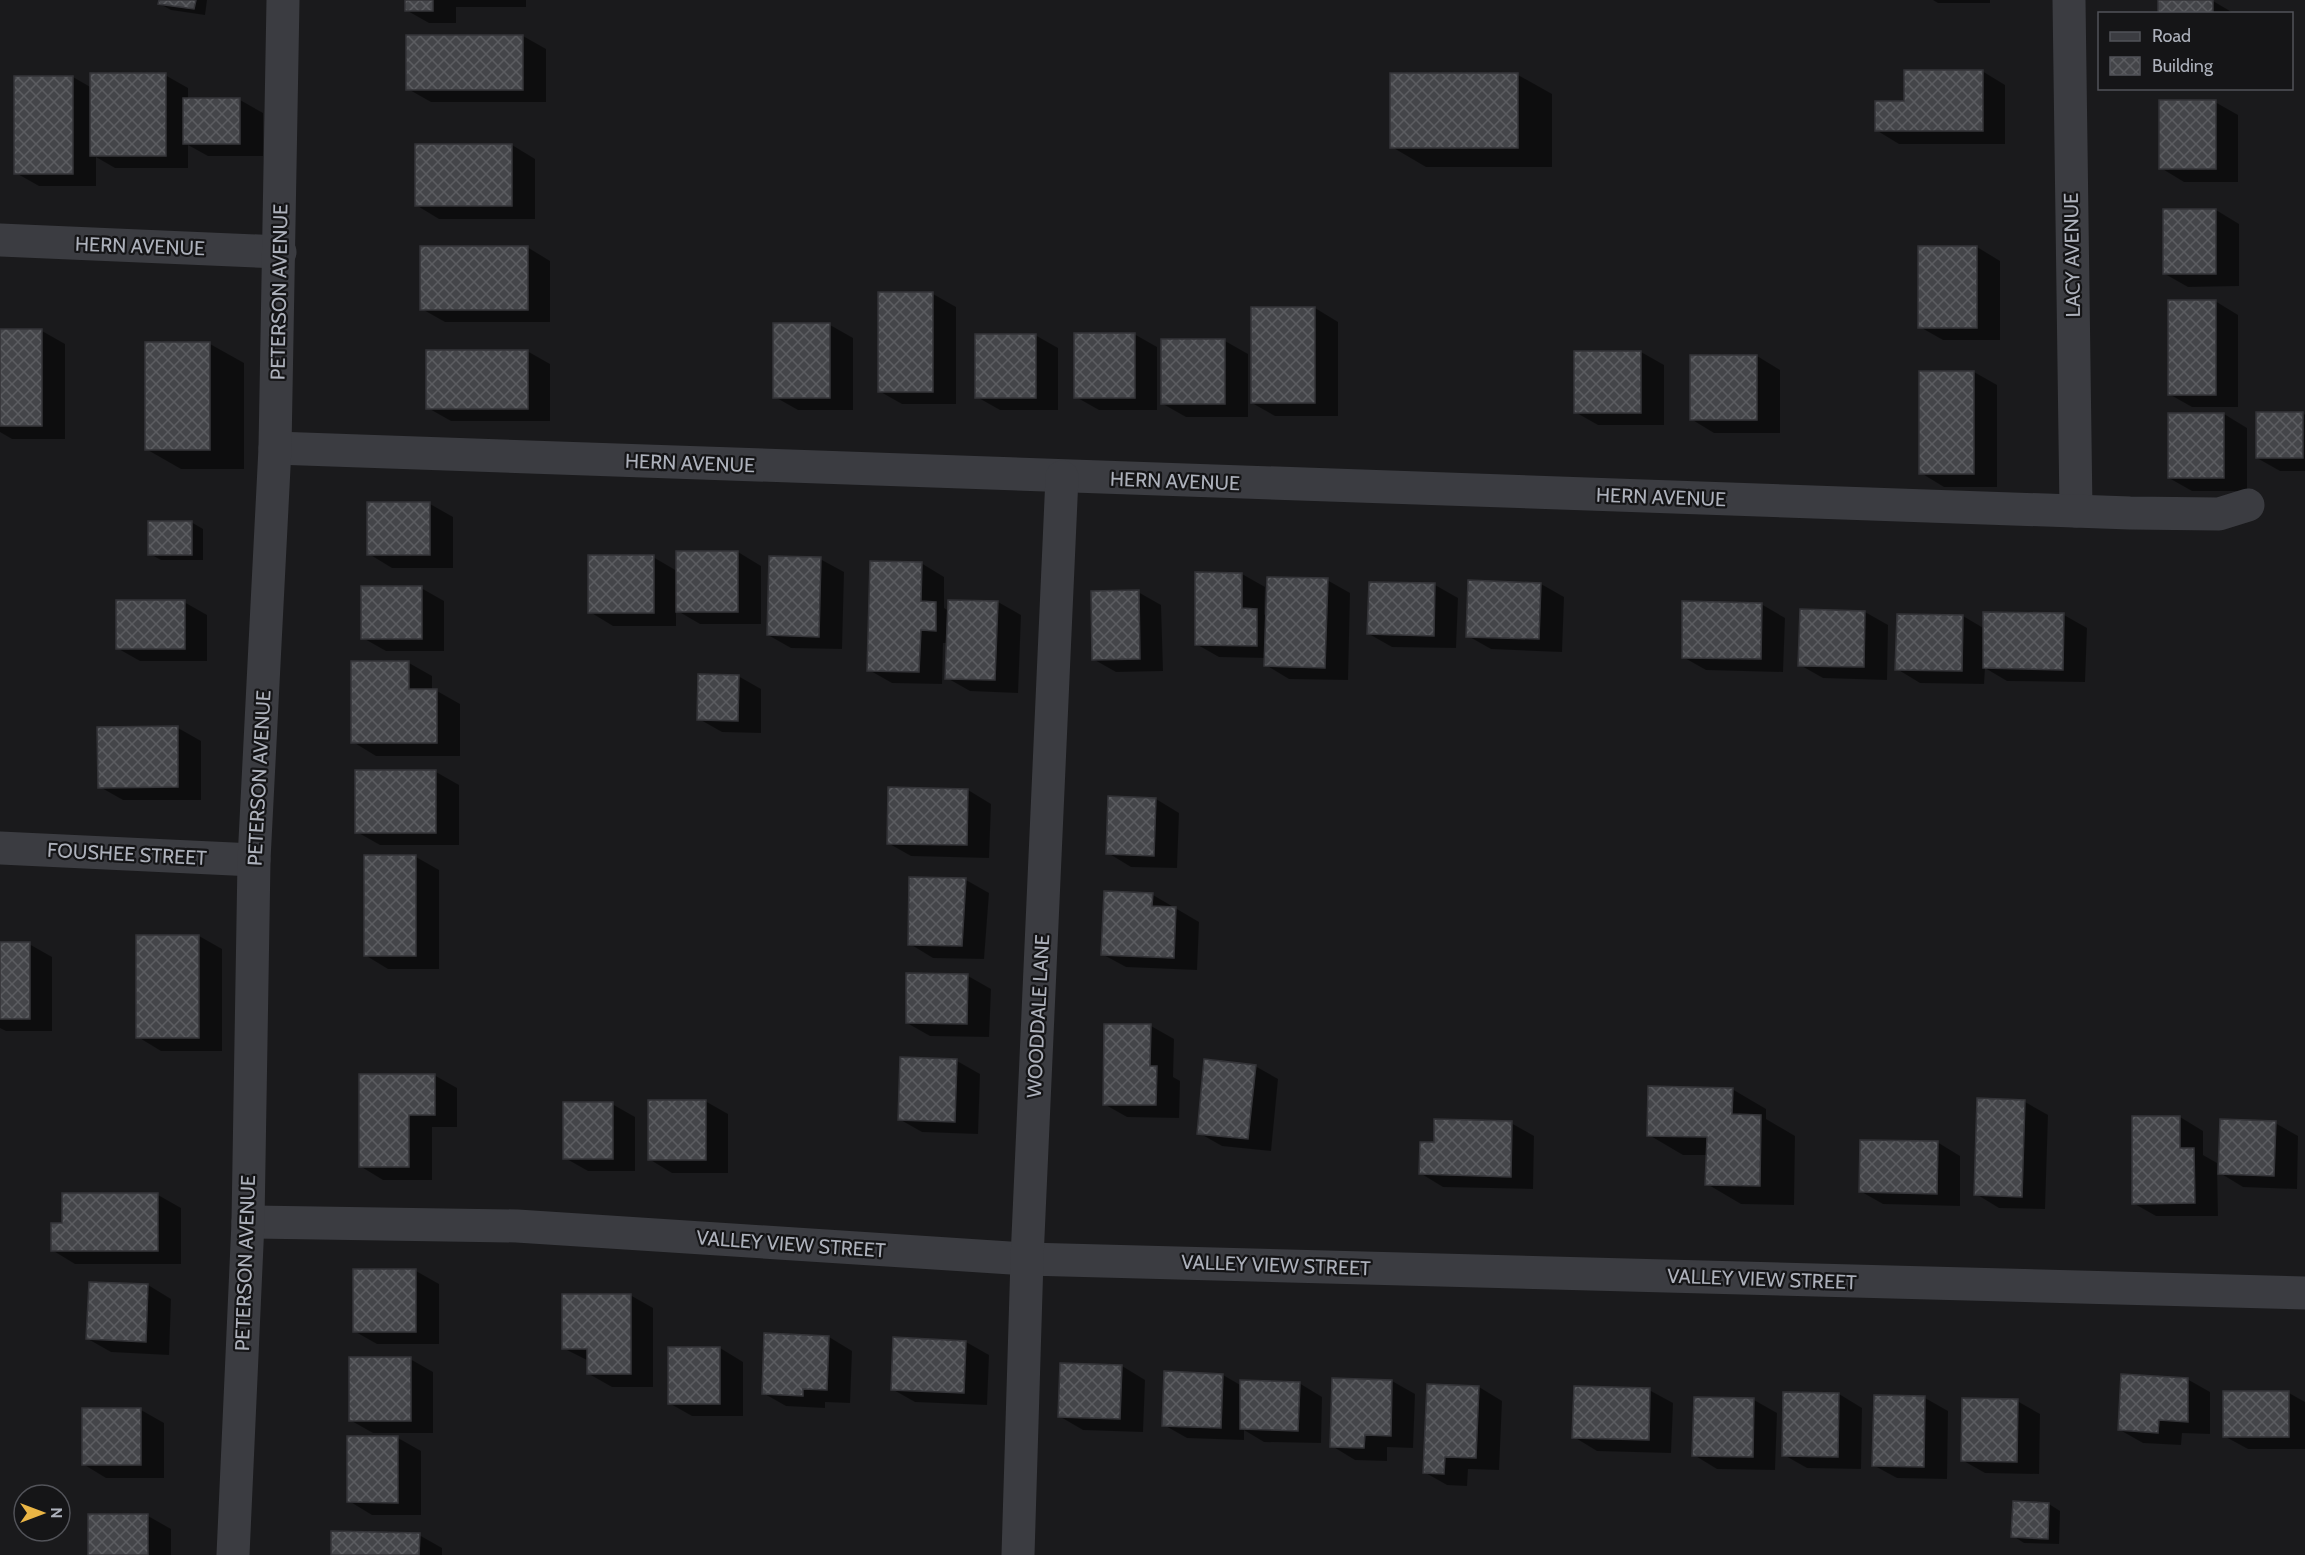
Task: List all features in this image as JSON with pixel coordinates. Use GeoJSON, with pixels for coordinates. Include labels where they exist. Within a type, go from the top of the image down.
{"type":"FeatureCollection","features":[{"type":"Feature","properties":{"kind":"street","name":"PETERSON AVENUE"},"geometry":{"type":"LineString","coordinates":[[233,1555],[248,1222],[254,860],[275,448],[283,0]]}},
{"type":"Feature","properties":{"kind":"street","name":"LACY AVENUE"},"geometry":{"type":"LineString","coordinates":[[2069,0],[2076,511]]}},
{"type":"Feature","properties":{"kind":"street","name":"HERN AVENUE"},"geometry":{"type":"LineString","coordinates":[[0,240],[280,252]]}},
{"type":"Feature","properties":{"kind":"street","name":"HERN AVENUE"},"geometry":{"type":"LineString","coordinates":[[275,448],[2076,511],[2219,514],[2248,506]]}},
{"type":"Feature","properties":{"kind":"street","name":"WOODDALE LANE"},"geometry":{"type":"LineString","coordinates":[[1018,1555],[1027,1259],[1062,477]]}},
{"type":"Feature","properties":{"kind":"street","name":"FOUSHEE STREET"},"geometry":{"type":"LineString","coordinates":[[0,848],[254,860]]}},
{"type":"Feature","properties":{"kind":"street","name":"VALLEY VIEW STREET"},"geometry":{"type":"LineString","coordinates":[[248,1222],[518,1226],[1027,1259],[2305,1293]]}},
{"type":"Feature","properties":{"kind":"building"},"geometry":{"type":"Polygon","coordinates":[[[159,0],[196,0],[194,9],[158,4],[159,0]]]}},
{"type":"Feature","properties":{"kind":"building"},"geometry":{"type":"Polygon","coordinates":[[[405,0],[433,0],[433,11],[405,11],[405,0]]]}},
{"type":"Feature","properties":{"kind":"building"},"geometry":{"type":"Polygon","coordinates":[[[2158,0],[2213,0],[2213,12],[2158,12],[2158,0]]]}},
{"type":"Feature","properties":{"kind":"building"},"geometry":{"type":"Polygon","coordinates":[[[406,35],[523,35],[523,90],[406,90],[406,35]]]}},
{"type":"Feature","properties":{"kind":"building"},"geometry":{"type":"Polygon","coordinates":[[[1904,70],[1983,70],[1983,131],[1875,131],[1875,101],[1904,101],[1904,70]]]}},
{"type":"Feature","properties":{"kind":"building"},"geometry":{"type":"Polygon","coordinates":[[[90,73],[166,73],[166,156],[90,156],[90,73]]]}},
{"type":"Feature","properties":{"kind":"building"},"geometry":{"type":"Polygon","coordinates":[[[1390,73],[1518,73],[1518,148],[1390,148],[1390,73]]]}},
{"type":"Feature","properties":{"kind":"building"},"geometry":{"type":"Polygon","coordinates":[[[14,76],[73,76],[73,174],[14,174],[14,76]]]}},
{"type":"Feature","properties":{"kind":"building"},"geometry":{"type":"Polygon","coordinates":[[[183,98],[240,98],[240,144],[183,144],[183,98]]]}},
{"type":"Feature","properties":{"kind":"building"},"geometry":{"type":"Polygon","coordinates":[[[2159,100],[2216,100],[2216,169],[2159,169],[2159,100]]]}},
{"type":"Feature","properties":{"kind":"building"},"geometry":{"type":"Polygon","coordinates":[[[415,144],[512,144],[512,206],[415,206],[415,144]]]}},
{"type":"Feature","properties":{"kind":"building"},"geometry":{"type":"Polygon","coordinates":[[[2163,209],[2216,209],[2216,274],[2163,274],[2163,209]]]}},
{"type":"Feature","properties":{"kind":"building"},"geometry":{"type":"Polygon","coordinates":[[[420,246],[528,246],[528,310],[420,310],[420,246]]]}},
{"type":"Feature","properties":{"kind":"building"},"geometry":{"type":"Polygon","coordinates":[[[1918,246],[1977,246],[1977,328],[1918,328],[1918,246]]]}},
{"type":"Feature","properties":{"kind":"building"},"geometry":{"type":"Polygon","coordinates":[[[878,292],[933,292],[933,392],[878,392],[878,292]]]}},
{"type":"Feature","properties":{"kind":"building"},"geometry":{"type":"Polygon","coordinates":[[[2168,300],[2216,300],[2216,395],[2168,395],[2168,300]]]}},
{"type":"Feature","properties":{"kind":"building"},"geometry":{"type":"Polygon","coordinates":[[[1251,307],[1315,307],[1315,403],[1251,403],[1251,307]]]}},
{"type":"Feature","properties":{"kind":"building"},"geometry":{"type":"Polygon","coordinates":[[[773,323],[830,323],[830,398],[773,398],[773,323]]]}},
{"type":"Feature","properties":{"kind":"building"},"geometry":{"type":"Polygon","coordinates":[[[0,329],[42,329],[42,426],[0,426],[0,329]]]}},
{"type":"Feature","properties":{"kind":"building"},"geometry":{"type":"Polygon","coordinates":[[[1074,333],[1135,333],[1135,398],[1074,398],[1074,333]]]}},
{"type":"Feature","properties":{"kind":"building"},"geometry":{"type":"Polygon","coordinates":[[[975,334],[1036,334],[1036,398],[975,398],[975,334]]]}},
{"type":"Feature","properties":{"kind":"building"},"geometry":{"type":"Polygon","coordinates":[[[1161,339],[1225,339],[1225,404],[1161,404],[1161,339]]]}},
{"type":"Feature","properties":{"kind":"building"},"geometry":{"type":"Polygon","coordinates":[[[145,342],[210,342],[210,450],[145,450],[145,342]]]}},
{"type":"Feature","properties":{"kind":"building"},"geometry":{"type":"Polygon","coordinates":[[[426,350],[528,350],[528,409],[426,409],[426,350]]]}},
{"type":"Feature","properties":{"kind":"building"},"geometry":{"type":"Polygon","coordinates":[[[1574,351],[1641,351],[1641,413],[1574,413],[1574,351]]]}},
{"type":"Feature","properties":{"kind":"building"},"geometry":{"type":"Polygon","coordinates":[[[1690,355],[1757,355],[1757,420],[1690,420],[1690,355]]]}},
{"type":"Feature","properties":{"kind":"building"},"geometry":{"type":"Polygon","coordinates":[[[1919,371],[1974,371],[1974,474],[1919,474],[1919,371]]]}},
{"type":"Feature","properties":{"kind":"building"},"geometry":{"type":"Polygon","coordinates":[[[2256,412],[2303,412],[2303,458],[2256,458],[2256,412]]]}},
{"type":"Feature","properties":{"kind":"building"},"geometry":{"type":"Polygon","coordinates":[[[2168,413],[2224,413],[2224,478],[2168,478],[2168,413]]]}},
{"type":"Feature","properties":{"kind":"building"},"geometry":{"type":"Polygon","coordinates":[[[367,502],[430,502],[430,555],[367,555],[367,502]]]}},
{"type":"Feature","properties":{"kind":"building"},"geometry":{"type":"Polygon","coordinates":[[[148,521],[192,521],[192,555],[148,555],[148,521]]]}},
{"type":"Feature","properties":{"kind":"building"},"geometry":{"type":"Polygon","coordinates":[[[676,551],[738,551],[738,612],[676,612],[676,551]]]}},
{"type":"Feature","properties":{"kind":"building"},"geometry":{"type":"Polygon","coordinates":[[[588,555],[654,555],[654,613],[588,613],[588,555]]]}},
{"type":"Feature","properties":{"kind":"building"},"geometry":{"type":"Polygon","coordinates":[[[769,556],[821,557],[819,637],[767,635],[769,556]]]}},
{"type":"Feature","properties":{"kind":"building"},"geometry":{"type":"Polygon","coordinates":[[[870,561],[922,562],[921,601],[936,602],[936,631],[921,630],[919,672],[867,671],[870,561]]]}},
{"type":"Feature","properties":{"kind":"building"},"geometry":{"type":"Polygon","coordinates":[[[1195,572],[1242,573],[1242,608],[1257,609],[1257,646],[1195,645],[1195,572]]]}},
{"type":"Feature","properties":{"kind":"building"},"geometry":{"type":"Polygon","coordinates":[[[1267,577],[1328,578],[1325,668],[1264,666],[1267,577]]]}},
{"type":"Feature","properties":{"kind":"building"},"geometry":{"type":"Polygon","coordinates":[[[1468,580],[1541,583],[1539,639],[1466,637],[1468,580]]]}},
{"type":"Feature","properties":{"kind":"building"},"geometry":{"type":"Polygon","coordinates":[[[1369,582],[1435,583],[1434,636],[1367,634],[1369,582]]]}},
{"type":"Feature","properties":{"kind":"building"},"geometry":{"type":"Polygon","coordinates":[[[361,586],[422,586],[422,639],[361,639],[361,586]]]}},
{"type":"Feature","properties":{"kind":"building"},"geometry":{"type":"Polygon","coordinates":[[[1139,590],[1140,659],[1092,660],[1091,591],[1139,590]]]}},
{"type":"Feature","properties":{"kind":"building"},"geometry":{"type":"Polygon","coordinates":[[[116,600],[185,600],[185,649],[116,649],[116,600]]]}},
{"type":"Feature","properties":{"kind":"building"},"geometry":{"type":"Polygon","coordinates":[[[948,600],[998,601],[995,680],[945,679],[948,600]]]}},
{"type":"Feature","properties":{"kind":"building"},"geometry":{"type":"Polygon","coordinates":[[[1682,601],[1762,603],[1761,659],[1682,658],[1682,601]]]}},
{"type":"Feature","properties":{"kind":"building"},"geometry":{"type":"Polygon","coordinates":[[[1800,609],[1865,611],[1864,667],[1798,666],[1800,609]]]}},
{"type":"Feature","properties":{"kind":"building"},"geometry":{"type":"Polygon","coordinates":[[[1983,612],[2064,613],[2063,670],[1983,668],[1983,612]]]}},
{"type":"Feature","properties":{"kind":"building"},"geometry":{"type":"Polygon","coordinates":[[[1897,614],[1963,615],[1962,671],[1895,670],[1897,614]]]}},
{"type":"Feature","properties":{"kind":"building"},"geometry":{"type":"Polygon","coordinates":[[[351,661],[409,661],[409,689],[437,689],[437,743],[351,743],[351,661]]]}},
{"type":"Feature","properties":{"kind":"building"},"geometry":{"type":"Polygon","coordinates":[[[698,674],[739,675],[738,721],[697,720],[698,674]]]}},
{"type":"Feature","properties":{"kind":"building"},"geometry":{"type":"Polygon","coordinates":[[[178,726],[178,787],[98,788],[97,727],[178,726]]]}},
{"type":"Feature","properties":{"kind":"building"},"geometry":{"type":"Polygon","coordinates":[[[355,770],[436,770],[436,833],[355,833],[355,770]]]}},
{"type":"Feature","properties":{"kind":"building"},"geometry":{"type":"Polygon","coordinates":[[[888,787],[968,789],[967,845],[887,844],[888,787]]]}},
{"type":"Feature","properties":{"kind":"building"},"geometry":{"type":"Polygon","coordinates":[[[1108,796],[1156,798],[1154,856],[1106,854],[1108,796]]]}},
{"type":"Feature","properties":{"kind":"building"},"geometry":{"type":"Polygon","coordinates":[[[364,855],[416,855],[416,956],[364,956],[364,855]]]}},
{"type":"Feature","properties":{"kind":"building"},"geometry":{"type":"Polygon","coordinates":[[[909,877],[966,878],[962,946],[908,945],[909,877]]]}},
{"type":"Feature","properties":{"kind":"building"},"geometry":{"type":"Polygon","coordinates":[[[1104,891],[1153,893],[1152,906],[1176,907],[1174,958],[1101,955],[1104,891]]]}},
{"type":"Feature","properties":{"kind":"building"},"geometry":{"type":"Polygon","coordinates":[[[136,935],[199,935],[199,1038],[136,1038],[136,935]]]}},
{"type":"Feature","properties":{"kind":"building"},"geometry":{"type":"Polygon","coordinates":[[[0,942],[30,942],[30,1019],[0,1019],[0,942]]]}},
{"type":"Feature","properties":{"kind":"building"},"geometry":{"type":"Polygon","coordinates":[[[906,973],[968,974],[967,1024],[906,1023],[906,973]]]}},
{"type":"Feature","properties":{"kind":"building"},"geometry":{"type":"Polygon","coordinates":[[[1104,1024],[1151,1024],[1150,1066],[1157,1066],[1156,1105],[1103,1105],[1104,1024]]]}},
{"type":"Feature","properties":{"kind":"building"},"geometry":{"type":"Polygon","coordinates":[[[900,1057],[957,1059],[955,1122],[898,1120],[900,1057]]]}},
{"type":"Feature","properties":{"kind":"building"},"geometry":{"type":"Polygon","coordinates":[[[1204,1059],[1256,1065],[1248,1139],[1197,1134],[1204,1059]]]}},
{"type":"Feature","properties":{"kind":"building"},"geometry":{"type":"Polygon","coordinates":[[[359,1074],[435,1074],[435,1115],[409,1115],[409,1167],[359,1167],[359,1074]]]}},
{"type":"Feature","properties":{"kind":"building"},"geometry":{"type":"Polygon","coordinates":[[[1648,1086],[1733,1088],[1732,1114],[1761,1115],[1760,1186],[1705,1185],[1707,1137],[1647,1136],[1648,1086]]]}},
{"type":"Feature","properties":{"kind":"building"},"geometry":{"type":"Polygon","coordinates":[[[1977,1098],[2025,1100],[2022,1197],[1974,1195],[1977,1098]]]}},
{"type":"Feature","properties":{"kind":"building"},"geometry":{"type":"Polygon","coordinates":[[[648,1100],[706,1100],[706,1160],[648,1160],[648,1100]]]}},
{"type":"Feature","properties":{"kind":"building"},"geometry":{"type":"Polygon","coordinates":[[[563,1102],[613,1102],[613,1159],[563,1159],[563,1102]]]}},
{"type":"Feature","properties":{"kind":"building"},"geometry":{"type":"Polygon","coordinates":[[[2132,1116],[2180,1116],[2180,1148],[2194,1148],[2195,1203],[2132,1204],[2132,1116]]]}},
{"type":"Feature","properties":{"kind":"building"},"geometry":{"type":"Polygon","coordinates":[[[1434,1119],[1512,1121],[1511,1177],[1419,1174],[1420,1142],[1434,1142],[1434,1119]]]}},
{"type":"Feature","properties":{"kind":"building"},"geometry":{"type":"Polygon","coordinates":[[[2220,1119],[2276,1121],[2274,1176],[2218,1174],[2220,1119]]]}},
{"type":"Feature","properties":{"kind":"building"},"geometry":{"type":"Polygon","coordinates":[[[1860,1140],[1938,1141],[1937,1194],[1859,1192],[1860,1140]]]}},
{"type":"Feature","properties":{"kind":"building"},"geometry":{"type":"Polygon","coordinates":[[[62,1193],[158,1193],[158,1251],[51,1251],[51,1223],[62,1223],[62,1193]]]}},
{"type":"Feature","properties":{"kind":"building"},"geometry":{"type":"Polygon","coordinates":[[[353,1269],[416,1269],[416,1332],[353,1332],[353,1269]]]}},
{"type":"Feature","properties":{"kind":"building"},"geometry":{"type":"Polygon","coordinates":[[[89,1282],[148,1284],[146,1342],[86,1339],[89,1282]]]}},
{"type":"Feature","properties":{"kind":"building"},"geometry":{"type":"Polygon","coordinates":[[[562,1294],[631,1294],[631,1374],[587,1374],[587,1349],[562,1349],[562,1294]]]}},
{"type":"Feature","properties":{"kind":"building"},"geometry":{"type":"Polygon","coordinates":[[[764,1333],[829,1336],[827,1390],[803,1389],[803,1396],[762,1394],[764,1333]]]}},
{"type":"Feature","properties":{"kind":"building"},"geometry":{"type":"Polygon","coordinates":[[[893,1337],[966,1341],[964,1393],[891,1390],[893,1337]]]}},
{"type":"Feature","properties":{"kind":"building"},"geometry":{"type":"Polygon","coordinates":[[[668,1347],[720,1347],[720,1404],[668,1404],[668,1347]]]}},
{"type":"Feature","properties":{"kind":"building"},"geometry":{"type":"Polygon","coordinates":[[[349,1357],[411,1357],[411,1421],[349,1421],[349,1357]]]}},
{"type":"Feature","properties":{"kind":"building"},"geometry":{"type":"Polygon","coordinates":[[[1060,1363],[1122,1365],[1120,1419],[1058,1417],[1060,1363]]]}},
{"type":"Feature","properties":{"kind":"building"},"geometry":{"type":"Polygon","coordinates":[[[1164,1371],[1223,1374],[1221,1428],[1162,1426],[1164,1371]]]}},
{"type":"Feature","properties":{"kind":"building"},"geometry":{"type":"Polygon","coordinates":[[[2121,1374],[2188,1378],[2188,1422],[2159,1420],[2158,1433],[2118,1430],[2121,1374]]]}},
{"type":"Feature","properties":{"kind":"building"},"geometry":{"type":"Polygon","coordinates":[[[1332,1378],[1392,1380],[1391,1436],[1365,1435],[1364,1448],[1330,1447],[1332,1378]]]}},
{"type":"Feature","properties":{"kind":"building"},"geometry":{"type":"Polygon","coordinates":[[[1240,1380],[1300,1382],[1298,1431],[1240,1429],[1240,1380]]]}},
{"type":"Feature","properties":{"kind":"building"},"geometry":{"type":"Polygon","coordinates":[[[1427,1384],[1479,1386],[1476,1458],[1445,1457],[1444,1474],[1423,1473],[1427,1384]]]}},
{"type":"Feature","properties":{"kind":"building"},"geometry":{"type":"Polygon","coordinates":[[[1574,1386],[1650,1388],[1649,1440],[1572,1438],[1574,1386]]]}},
{"type":"Feature","properties":{"kind":"building"},"geometry":{"type":"Polygon","coordinates":[[[2223,1391],[2289,1391],[2289,1437],[2223,1437],[2223,1391]]]}},
{"type":"Feature","properties":{"kind":"building"},"geometry":{"type":"Polygon","coordinates":[[[1783,1392],[1839,1393],[1838,1457],[1782,1456],[1783,1392]]]}},
{"type":"Feature","properties":{"kind":"building"},"geometry":{"type":"Polygon","coordinates":[[[1874,1395],[1925,1396],[1924,1467],[1872,1466],[1874,1395]]]}},
{"type":"Feature","properties":{"kind":"building"},"geometry":{"type":"Polygon","coordinates":[[[1694,1397],[1754,1398],[1753,1457],[1692,1456],[1694,1397]]]}},
{"type":"Feature","properties":{"kind":"building"},"geometry":{"type":"Polygon","coordinates":[[[1962,1398],[2018,1399],[2017,1462],[1961,1461],[1962,1398]]]}},
{"type":"Feature","properties":{"kind":"building"},"geometry":{"type":"Polygon","coordinates":[[[82,1408],[141,1408],[141,1465],[82,1465],[82,1408]]]}},
{"type":"Feature","properties":{"kind":"building"},"geometry":{"type":"Polygon","coordinates":[[[347,1436],[398,1436],[398,1503],[347,1502],[347,1436]]]}},
{"type":"Feature","properties":{"kind":"building"},"geometry":{"type":"Polygon","coordinates":[[[2013,1501],[2049,1503],[2048,1539],[2011,1537],[2013,1501]]]}},
{"type":"Feature","properties":{"kind":"building"},"geometry":{"type":"Polygon","coordinates":[[[88,1514],[148,1514],[148,1555],[88,1555],[88,1514]]]}},
{"type":"Feature","properties":{"kind":"building"},"geometry":{"type":"Polygon","coordinates":[[[331,1531],[420,1533],[419,1555],[331,1555],[331,1531]]]}}]}
